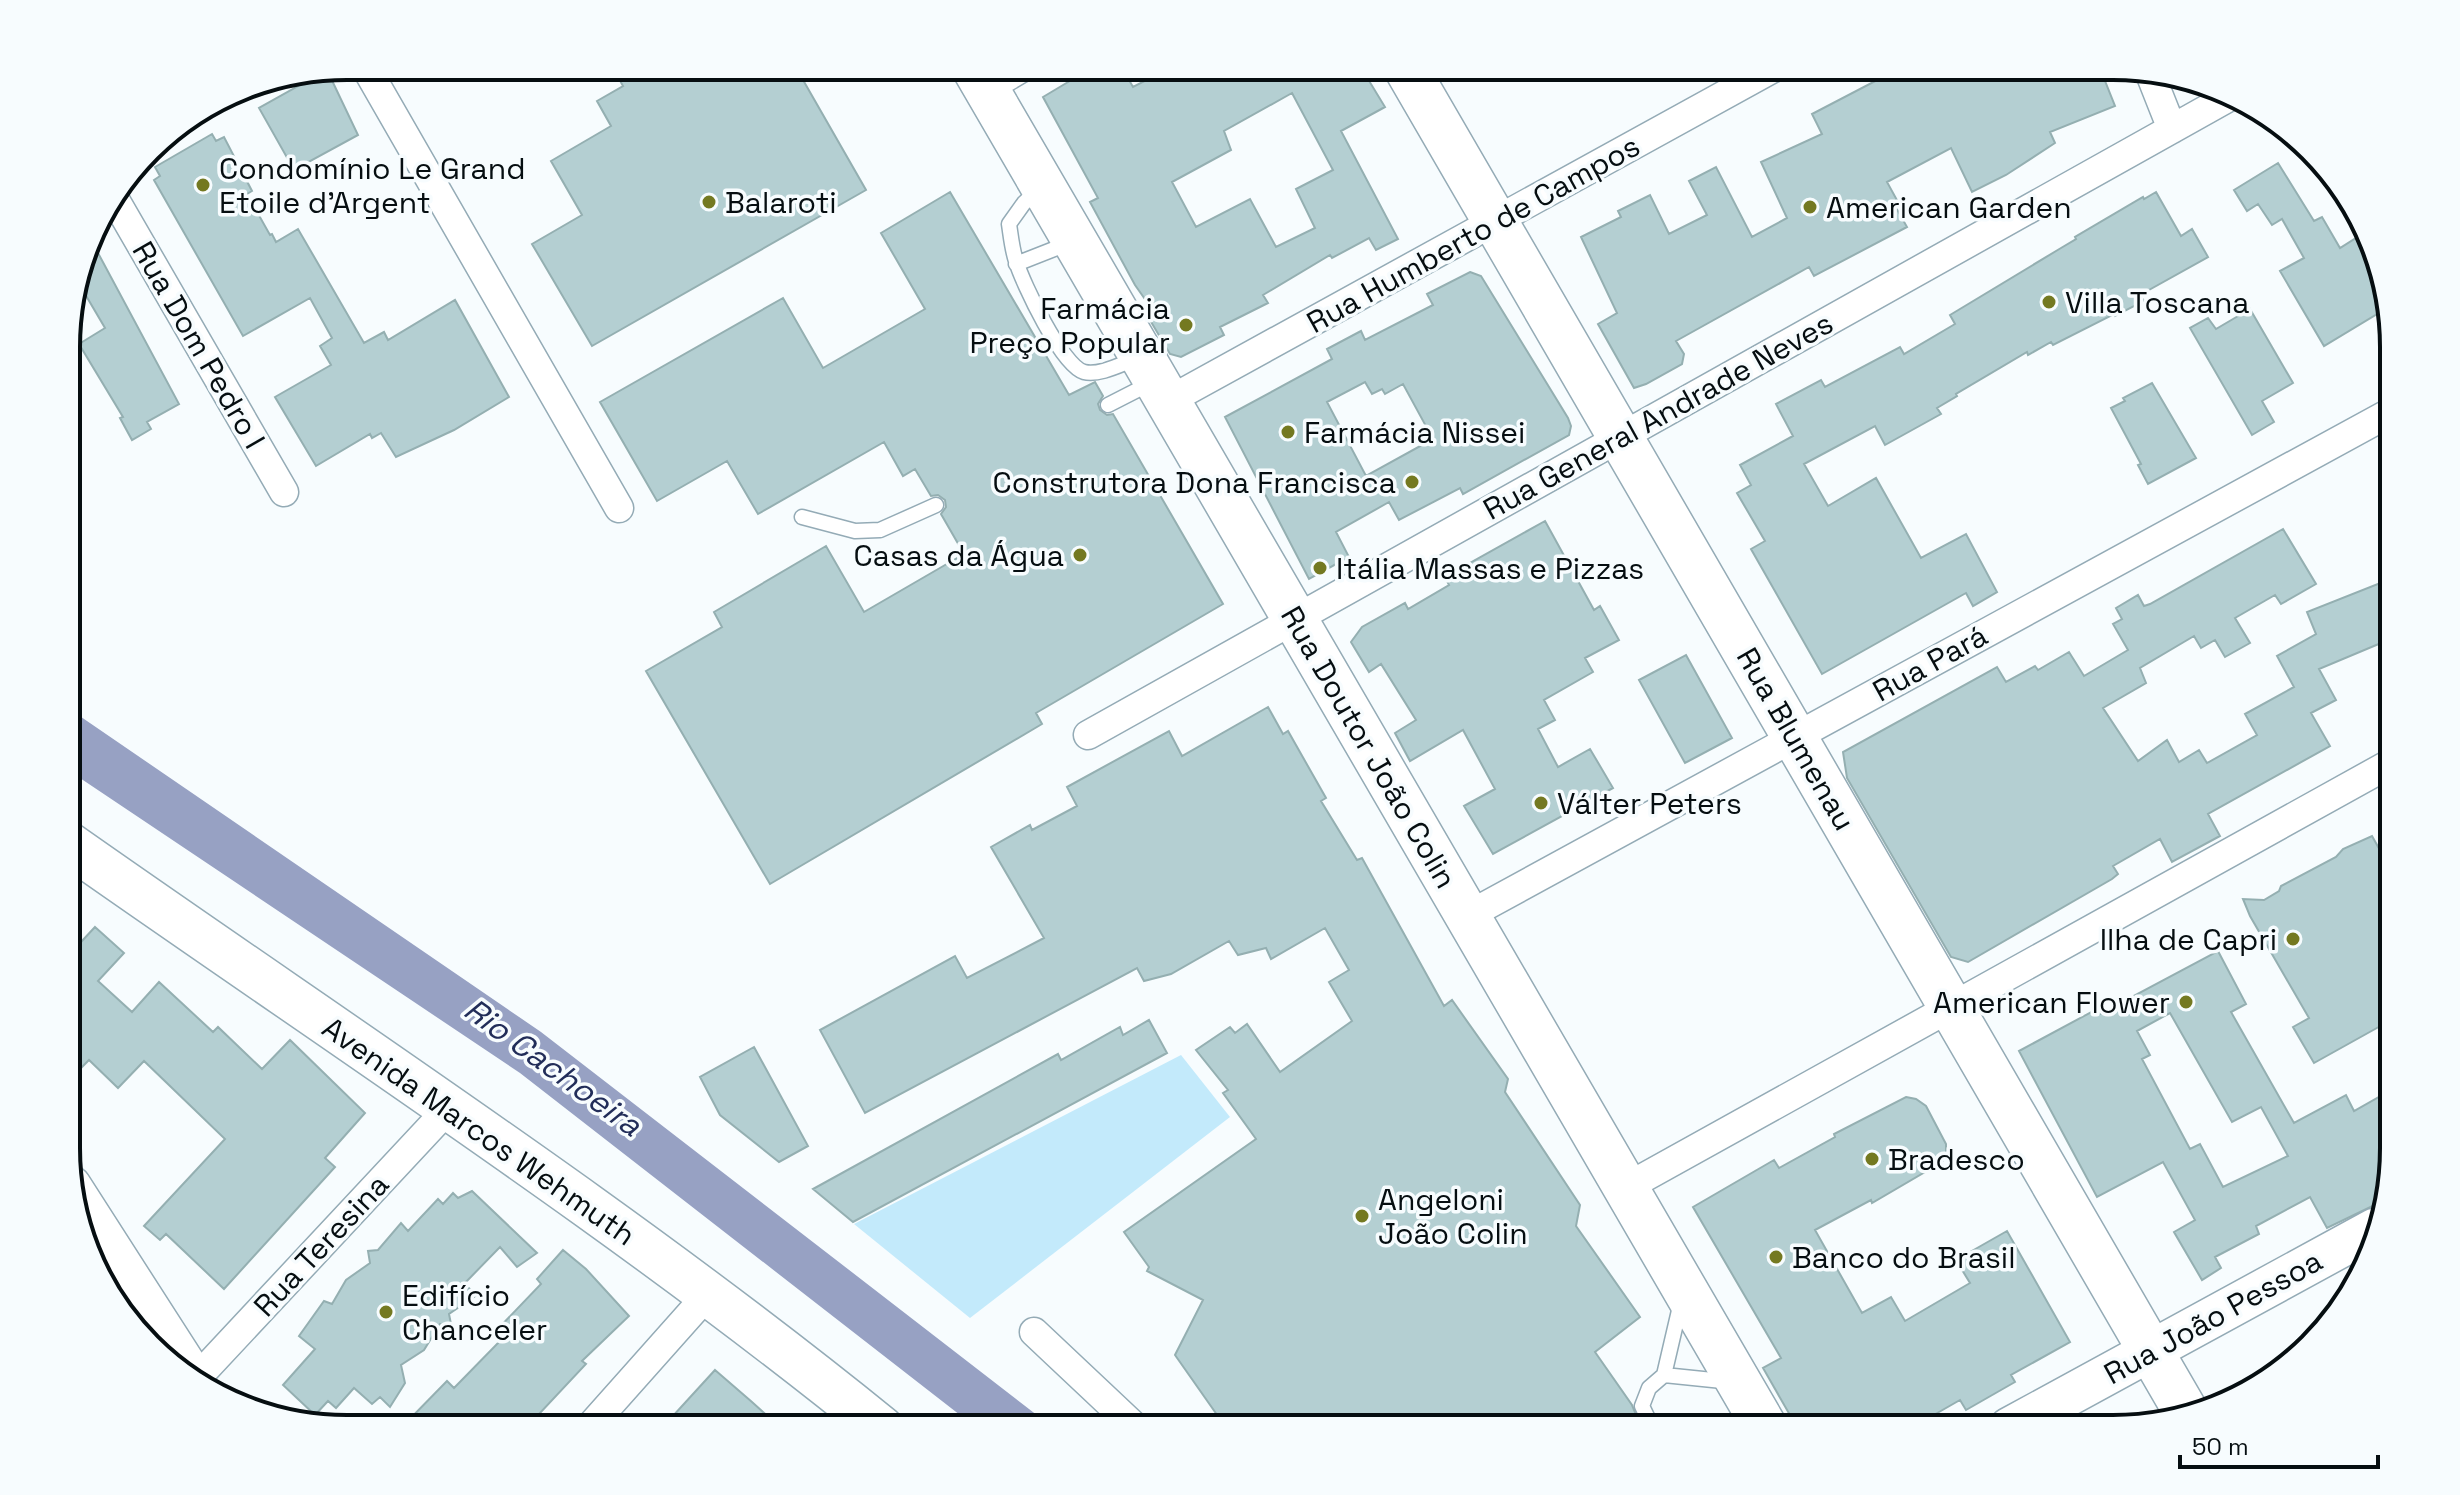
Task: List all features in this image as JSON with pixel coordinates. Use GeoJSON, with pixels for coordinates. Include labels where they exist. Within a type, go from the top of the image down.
{"type":"FeatureCollection","features":[{"type":"Feature","properties":{"kind":"main road","name":"Rua Blumenau"},"geometry":{"type":"LineString","coordinates":[[1413,80],[2182,1405]]}},
{"type":"Feature","properties":{"kind":"main road","name":"Rua Doutor João Colin"},"geometry":{"type":"LineString","coordinates":[[982,81],[1757,1414]]}},
{"type":"Feature","properties":{"kind":"main road","name":"Avenida Marcos Wehmuth"},"geometry":{"type":"LineString","coordinates":[[80,852],[709,1293],[864,1415]]}},
{"type":"Feature","properties":{"kind":"main road"},"geometry":{"type":"LineString","coordinates":[[90,1219],[178,1354]]}},
{"type":"Feature","properties":{"kind":"street","name":"Rua Humberto de Campos"},"geometry":{"type":"LineString","coordinates":[[1156,379],[1495,221],[1751,80]]}},
{"type":"Feature","properties":{"kind":"street"},"geometry":{"type":"LineString","coordinates":[[374,81],[619,508]]}},
{"type":"Feature","properties":{"kind":"street"},"geometry":{"type":"LineString","coordinates":[[2154,83],[2172,129]]}},
{"type":"Feature","properties":{"kind":"street","name":"Rua General Andrade Neves"},"geometry":{"type":"LineString","coordinates":[[1088,735],[2220,102]]}},
{"type":"Feature","properties":{"kind":"street","name":"Rua Dom Pedro I"},"geometry":{"type":"LineString","coordinates":[[120,208],[284,492]]}},
{"type":"Feature","properties":{"kind":"street","name":"Rua Pará"},"geometry":{"type":"LineString","coordinates":[[1467,916],[2379,419]]}},
{"type":"Feature","properties":{"kind":"street"},"geometry":{"type":"LineString","coordinates":[[1625,1188],[2379,770]]}},
{"type":"Feature","properties":{"kind":"street","name":"Rua Teresina"},"geometry":{"type":"LineString","coordinates":[[200,1371],[448,1109]]}},
{"type":"Feature","properties":{"kind":"street","name":"Rua João Pessoa"},"geometry":{"type":"LineString","coordinates":[[2035,1414],[2365,1234]]}},
{"type":"Feature","properties":{"kind":"street"},"geometry":{"type":"LineString","coordinates":[[601,1415],[709,1293]]}},
{"type":"Feature","properties":{"kind":"street"},"geometry":{"type":"LineString","coordinates":[[1034,1332],[1122,1415]]}},
{"type":"Feature","properties":{"kind":"lane"},"geometry":{"type":"LineString","coordinates":[[1043,185],[1024,203],[1009,224],[1016,264],[1043,320],[1068,360],[1079,371],[1156,379]]}},
{"type":"Feature","properties":{"kind":"lane"},"geometry":{"type":"LineString","coordinates":[[1016,264],[1075,241]]}},
{"type":"Feature","properties":{"kind":"lane"},"geometry":{"type":"LineString","coordinates":[[1108,405],[1156,379]]}},
{"type":"Feature","properties":{"kind":"lane"},"geometry":{"type":"LineString","coordinates":[[802,517],[855,531],[880,530],[936,505]]}},
{"type":"Feature","properties":{"kind":"lane"},"geometry":{"type":"LineString","coordinates":[[1646,1414],[1642,1406],[1649,1388],[1664,1375],[1685,1290]]}},
{"type":"Feature","properties":{"kind":"lane"},"geometry":{"type":"LineString","coordinates":[[1664,1375],[1739,1383]]}},
{"type":"Feature","properties":{"kind":"shaded area"},"geometry":{"type":"Polygon","coordinates":[[[1181,1055],[1230,1117],[970,1318],[854,1224],[1181,1055]]]}},
{"type":"Feature","properties":{"kind":"water","name":"Rio Cachoeira"},"geometry":{"type":"Polygon","coordinates":[[[80,716],[541,1032],[1036,1415],[960,1415],[520,1073],[80,778],[80,716]]]}},
{"type":"Feature","properties":{"kind":"building"},"geometry":{"type":"Polygon","coordinates":[[[1369,80],[1385,107],[1341,131],[1398,239],[1376,250],[1369,238],[1332,258],[1330,255],[1263,295],[1268,303],[1220,327],[1224,335],[1181,357],[1170,354],[1147,315],[1154,312],[1135,285],[1090,202],[1098,198],[1043,97],[1071,81],[1129,81],[1133,87],[1146,81],[1369,80]],[[1292,93],[1224,131],[1231,150],[1172,182],[1196,227],[1250,199],[1276,247],[1315,228],[1296,189],[1333,170],[1292,93]]]}},
{"type":"Feature","properties":{"kind":"building"},"geometry":{"type":"Polygon","coordinates":[[[1877,80],[2105,80],[2115,106],[2050,132],[2055,143],[2006,175],[1972,192],[1951,148],[1887,182],[1898,202],[1894,204],[1907,227],[1814,276],[1809,267],[1676,341],[1684,354],[1682,364],[1634,388],[1598,324],[1617,313],[1581,237],[1621,217],[1618,211],[1650,195],[1669,234],[1707,215],[1689,181],[1716,167],[1752,237],[1787,218],[1761,162],[1822,134],[1812,114],[1877,80]]]}},
{"type":"Feature","properties":{"kind":"building"},"geometry":{"type":"Polygon","coordinates":[[[332,81],[358,135],[294,170],[259,108],[301,84],[332,81]]]}},
{"type":"Feature","properties":{"kind":"building","name":"Balaroti"},"geometry":{"type":"Polygon","coordinates":[[[620,81],[803,81],[866,190],[592,346],[532,244],[582,215],[551,161],[611,126],[597,101],[623,86],[620,81]]]}},
{"type":"Feature","properties":{"kind":"building"},"geometry":{"type":"Polygon","coordinates":[[[212,134],[216,141],[224,137],[252,191],[247,194],[276,242],[298,229],[364,343],[384,332],[388,340],[455,300],[509,397],[454,430],[396,457],[381,433],[372,438],[370,434],[316,466],[275,397],[331,365],[320,346],[332,338],[310,298],[243,336],[154,180],[160,176],[155,167],[212,134]]]}},
{"type":"Feature","properties":{"kind":"building"},"geometry":{"type":"Polygon","coordinates":[[[2278,163],[2314,221],[2322,217],[2340,248],[2356,238],[2366,261],[2377,314],[2324,346],[2280,271],[2304,258],[2282,219],[2272,225],[2258,204],[2247,211],[2234,190],[2278,163]]]}},
{"type":"Feature","properties":{"kind":"building"},"geometry":{"type":"Polygon","coordinates":[[[950,192],[1069,395],[1095,382],[1103,396],[1098,404],[1100,410],[1107,415],[1113,414],[1223,604],[1036,713],[1042,724],[770,884],[646,671],[722,627],[714,612],[826,546],[864,612],[964,554],[941,514],[946,507],[945,500],[938,495],[931,496],[915,469],[903,476],[884,442],[758,514],[727,461],[657,501],[600,402],[783,298],[823,368],[925,309],[881,233],[950,192]]]}},
{"type":"Feature","properties":{"kind":"building"},"geometry":{"type":"Polygon","coordinates":[[[2156,192],[2181,236],[2192,229],[2208,257],[2140,295],[2144,301],[2053,345],[2051,342],[2028,355],[2027,352],[1956,394],[1937,408],[1941,414],[1885,445],[1875,426],[1804,464],[1828,506],[1876,478],[1921,558],[1966,534],[1997,592],[1973,606],[1966,593],[1822,674],[1751,549],[1765,541],[1737,493],[1751,485],[1740,465],[1793,436],[1776,404],[1821,380],[1825,387],[1900,347],[1904,354],[1955,324],[1950,315],[2075,237],[2156,192]]]}},
{"type":"Feature","properties":{"kind":"building"},"geometry":{"type":"Polygon","coordinates":[[[97,252],[179,404],[147,422],[151,429],[132,440],[120,418],[123,417],[80,346],[105,328],[85,294],[97,252]]]}},
{"type":"Feature","properties":{"kind":"building"},"geometry":{"type":"Polygon","coordinates":[[[1470,272],[1481,276],[1568,418],[1571,426],[1569,435],[1463,494],[1460,488],[1399,520],[1389,502],[1336,532],[1349,557],[1309,579],[1225,417],[1332,359],[1327,349],[1361,331],[1365,340],[1433,305],[1427,294],[1470,272]],[[1365,382],[1327,402],[1366,476],[1433,439],[1403,384],[1385,394],[1382,389],[1372,394],[1365,382]]]}},
{"type":"Feature","properties":{"kind":"building"},"geometry":{"type":"Polygon","coordinates":[[[2250,309],[2293,383],[2262,401],[2274,422],[2252,435],[2190,328],[2208,318],[2216,329],[2250,309]]]}},
{"type":"Feature","properties":{"kind":"building"},"geometry":{"type":"Polygon","coordinates":[[[2152,383],[2196,458],[2148,484],[2138,465],[2141,464],[2111,408],[2152,383]]]}},
{"type":"Feature","properties":{"kind":"building"},"geometry":{"type":"Polygon","coordinates":[[[1545,521],[1594,610],[1600,606],[1619,640],[1585,658],[1593,672],[1544,700],[1555,720],[1538,729],[1558,767],[1590,749],[1613,788],[1493,854],[1464,806],[1495,789],[1463,730],[1410,761],[1395,733],[1416,720],[1381,664],[1369,672],[1351,642],[1362,627],[1405,603],[1408,609],[1449,585],[1445,577],[1545,521]]]}},
{"type":"Feature","properties":{"kind":"building"},"geometry":{"type":"Polygon","coordinates":[[[2283,529],[2316,584],[2281,604],[2275,595],[2235,618],[2250,643],[2225,657],[2215,640],[2201,648],[2194,636],[2140,668],[2146,683],[2103,708],[2138,761],[2167,740],[2179,762],[2199,750],[2207,763],[2257,735],[2245,714],[2294,687],[2277,656],[2316,634],[2307,612],[2379,584],[2379,644],[2319,669],[2336,700],[2311,713],[2330,746],[2208,814],[2220,836],[2172,862],[2160,839],[2113,866],[2118,874],[2112,879],[1968,962],[1951,957],[1847,778],[1843,752],[1997,667],[2006,682],[2035,666],[2038,670],[2069,652],[2084,676],[2128,650],[2113,624],[2122,619],[2116,608],[2138,595],[2144,606],[2283,529]]]}},
{"type":"Feature","properties":{"kind":"building"},"geometry":{"type":"Polygon","coordinates":[[[1686,655],[1732,738],[1685,763],[1639,680],[1686,655]]]}},
{"type":"Feature","properties":{"kind":"building"},"geometry":{"type":"Polygon","coordinates":[[[1268,707],[1283,734],[1288,731],[1326,798],[1321,801],[1357,860],[1362,858],[1444,1006],[1452,1000],[1508,1079],[1505,1092],[1580,1205],[1576,1226],[1640,1317],[1595,1352],[1636,1414],[1217,1415],[1175,1355],[1203,1300],[1147,1271],[1149,1267],[1124,1232],[1256,1139],[1223,1093],[1228,1090],[1196,1050],[1230,1027],[1235,1033],[1247,1024],[1280,1072],[1352,1021],[1329,982],[1349,970],[1325,928],[1271,959],[1266,948],[1238,955],[1229,941],[1171,974],[1144,981],[1137,968],[865,1113],[820,1030],[955,956],[967,978],[1044,938],[991,847],[1030,825],[1032,830],[1077,806],[1067,787],[1169,731],[1182,756],[1268,707]]]}},
{"type":"Feature","properties":{"kind":"building"},"geometry":{"type":"Polygon","coordinates":[[[2372,836],[2379,848],[2379,1027],[2314,1063],[2293,1027],[2309,1018],[2243,899],[2264,900],[2279,891],[2281,886],[2336,857],[2343,849],[2372,836]]]}},
{"type":"Feature","properties":{"kind":"building"},"geometry":{"type":"Polygon","coordinates":[[[95,927],[124,953],[98,981],[132,1012],[159,982],[213,1032],[218,1027],[262,1069],[290,1040],[365,1113],[325,1158],[335,1167],[224,1289],[166,1234],[160,1240],[144,1226],[225,1139],[144,1061],[118,1088],[89,1060],[80,1069],[80,943],[95,927]]]}},
{"type":"Feature","properties":{"kind":"building"},"geometry":{"type":"Polygon","coordinates":[[[2218,951],[2246,1004],[2231,1012],[2294,1123],[2346,1095],[2354,1111],[2379,1097],[2379,1165],[2373,1206],[2327,1228],[2310,1197],[2256,1226],[2259,1234],[2215,1257],[2221,1268],[2202,1280],[2174,1232],[2195,1220],[2163,1162],[2097,1197],[2019,1051],[2097,1009],[2100,1014],[2218,951]],[[2170,1013],[2137,1031],[2150,1055],[2142,1059],[2190,1149],[2200,1144],[2223,1187],[2288,1156],[2261,1107],[2232,1122],[2170,1013]]]}},
{"type":"Feature","properties":{"kind":"building"},"geometry":{"type":"Polygon","coordinates":[[[1149,1020],[1167,1053],[853,1222],[813,1189],[1058,1054],[1061,1060],[1120,1027],[1123,1035],[1149,1020]]]}},
{"type":"Feature","properties":{"kind":"building"},"geometry":{"type":"Polygon","coordinates":[[[754,1047],[808,1146],[779,1162],[720,1115],[700,1077],[754,1047]]]}},
{"type":"Feature","properties":{"kind":"building"},"geometry":{"type":"Polygon","coordinates":[[[1906,1097],[1926,1106],[1946,1144],[1942,1162],[1872,1203],[1871,1200],[1815,1230],[1862,1313],[1891,1297],[1905,1321],[1970,1283],[1956,1260],[2007,1231],[2070,1342],[2011,1375],[2015,1382],[1966,1410],[1960,1400],[1935,1414],[1790,1414],[1763,1368],[1781,1358],[1693,1207],[1774,1160],[1779,1168],[1835,1137],[1834,1134],[1906,1097]]]}},
{"type":"Feature","properties":{"kind":"building"},"geometry":{"type":"Polygon","coordinates":[[[472,1191],[537,1253],[517,1267],[500,1247],[464,1284],[477,1295],[449,1314],[452,1329],[440,1324],[424,1350],[401,1365],[405,1383],[390,1407],[380,1397],[372,1404],[354,1388],[336,1408],[328,1401],[317,1413],[313,1413],[283,1385],[315,1349],[299,1336],[324,1301],[332,1304],[346,1280],[370,1263],[368,1251],[378,1250],[401,1223],[408,1231],[438,1199],[443,1204],[453,1193],[458,1198],[472,1191]]]}},
{"type":"Feature","properties":{"kind":"building"},"geometry":{"type":"Polygon","coordinates":[[[563,1250],[586,1269],[629,1316],[582,1361],[586,1364],[538,1415],[414,1415],[447,1381],[454,1388],[500,1341],[493,1334],[541,1284],[537,1279],[563,1250]]]}},
{"type":"Feature","properties":{"kind":"building"},"geometry":{"type":"Polygon","coordinates":[[[715,1370],[766,1415],[674,1415],[715,1370]]]}},
{"type":"Feature","properties":{"kind":"place","name":"Condomínio Le Grand Etoile d'Argent"},"geometry":{"type":"Point","coordinates":[203,185]}},
{"type":"Feature","properties":{"kind":"place","name":"Balaroti"},"geometry":{"type":"Point","coordinates":[709,202]}},
{"type":"Feature","properties":{"kind":"place","name":"American Garden"},"geometry":{"type":"Point","coordinates":[1810,207]}},
{"type":"Feature","properties":{"kind":"place","name":"Villa Toscana"},"geometry":{"type":"Point","coordinates":[2049,302]}},
{"type":"Feature","properties":{"kind":"place","name":"Farmácia Preço Popular"},"geometry":{"type":"Point","coordinates":[1186,325]}},
{"type":"Feature","properties":{"kind":"place","name":"Farmácia Nissei"},"geometry":{"type":"Point","coordinates":[1288,432]}},
{"type":"Feature","properties":{"kind":"place","name":"Construtora Dona Francisca"},"geometry":{"type":"Point","coordinates":[1412,482]}},
{"type":"Feature","properties":{"kind":"place","name":"Casas da Água"},"geometry":{"type":"Point","coordinates":[1080,555]}},
{"type":"Feature","properties":{"kind":"place","name":"Itália Massas e Pizzas"},"geometry":{"type":"Point","coordinates":[1320,568]}},
{"type":"Feature","properties":{"kind":"place","name":"Válter Peters"},"geometry":{"type":"Point","coordinates":[1541,803]}},
{"type":"Feature","properties":{"kind":"place","name":"Ilha de Capri"},"geometry":{"type":"Point","coordinates":[2293,939]}},
{"type":"Feature","properties":{"kind":"place","name":"American Flower"},"geometry":{"type":"Point","coordinates":[2186,1002]}},
{"type":"Feature","properties":{"kind":"place","name":"Bradesco"},"geometry":{"type":"Point","coordinates":[1872,1159]}},
{"type":"Feature","properties":{"kind":"place","name":"Angeloni João Colin"},"geometry":{"type":"Point","coordinates":[1362,1216]}},
{"type":"Feature","properties":{"kind":"place","name":"Banco do Brasil"},"geometry":{"type":"Point","coordinates":[1776,1257]}},
{"type":"Feature","properties":{"kind":"place","name":"Edifício Chanceler"},"geometry":{"type":"Point","coordinates":[386,1312]}}]}
